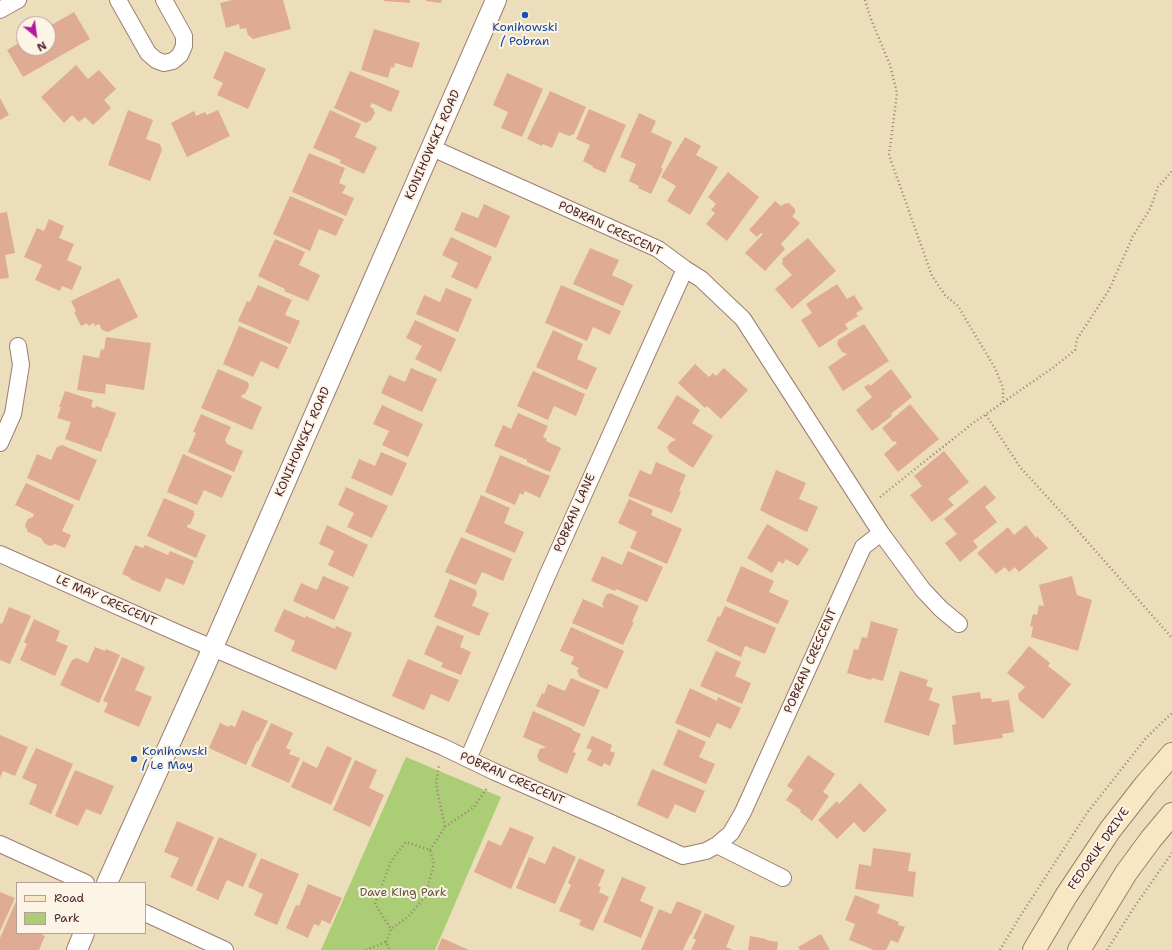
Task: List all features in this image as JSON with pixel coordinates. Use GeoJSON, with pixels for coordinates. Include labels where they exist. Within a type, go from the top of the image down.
{"type":"FeatureCollection","features":[{"type":"Feature","properties":{"kind":"main road","name":"FEDORUK DRIVE"},"geometry":{"type":"LineString","coordinates":[[1034,950],[1066,896],[1110,830],[1172,754]]}},
{"type":"Feature","properties":{"kind":"main road"},"geometry":{"type":"LineString","coordinates":[[1079,950],[1126,873],[1151,838],[1172,814]]}},
{"type":"Feature","properties":{"kind":"street"},"geometry":{"type":"LineString","coordinates":[[0,10],[18,0]]}},
{"type":"Feature","properties":{"kind":"street"},"geometry":{"type":"LineString","coordinates":[[118,0],[148,53],[156,60],[164,62],[173,61],[180,55],[184,46],[184,36],[164,0]]}},
{"type":"Feature","properties":{"kind":"street","name":"KONIHOWSKI ROAD"},"geometry":{"type":"LineString","coordinates":[[108,882],[212,648],[496,0]]}},
{"type":"Feature","properties":{"kind":"street","name":"POBRAN CRESCENT"},"geometry":{"type":"LineString","coordinates":[[212,648],[443,747],[495,772],[683,856],[706,851],[717,845],[731,833],[743,812],[863,547],[881,533],[743,319],[702,280],[658,249],[432,148]]}},
{"type":"Feature","properties":{"kind":"street","name":"POBRAN LANE"},"geometry":{"type":"LineString","coordinates":[[468,759],[547,576],[685,269]]}},
{"type":"Feature","properties":{"kind":"street"},"geometry":{"type":"LineString","coordinates":[[0,443],[13,414],[21,365],[18,346]]}},
{"type":"Feature","properties":{"kind":"street"},"geometry":{"type":"LineString","coordinates":[[881,533],[923,590],[941,609],[959,624]]}},
{"type":"Feature","properties":{"kind":"street","name":"LE MAY CRESCENT"},"geometry":{"type":"LineString","coordinates":[[0,554],[212,648]]}},
{"type":"Feature","properties":{"kind":"street"},"geometry":{"type":"LineString","coordinates":[[0,844],[84,882]]}},
{"type":"Feature","properties":{"kind":"street"},"geometry":{"type":"LineString","coordinates":[[717,845],[783,878]]}},
{"type":"Feature","properties":{"kind":"street"},"geometry":{"type":"LineString","coordinates":[[146,913],[225,950]]}},
{"type":"Feature","properties":{"kind":"street"},"geometry":{"type":"LineString","coordinates":[[76,950],[84,934]]}},
{"type":"Feature","properties":{"kind":"path"},"geometry":{"type":"LineString","coordinates":[[865,0],[871,19],[890,65],[896,93],[889,155],[932,276],[945,295],[958,306],[995,368],[1003,388],[1003,403]]}},
{"type":"Feature","properties":{"kind":"path"},"geometry":{"type":"LineString","coordinates":[[866,509],[973,423],[1054,367],[1075,350],[1078,339],[1109,290],[1133,236],[1150,209],[1158,187],[1172,171]]}},
{"type":"Feature","properties":{"kind":"path"},"geometry":{"type":"LineString","coordinates":[[986,415],[1020,467],[1172,638]]}},
{"type":"Feature","properties":{"kind":"path"},"geometry":{"type":"LineString","coordinates":[[1000,950],[1019,918],[1088,813],[1146,738],[1172,713]]}},
{"type":"Feature","properties":{"kind":"path"},"geometry":{"type":"LineString","coordinates":[[443,747],[436,785],[445,827]]}},
{"type":"Feature","properties":{"kind":"path"},"geometry":{"type":"LineString","coordinates":[[366,950],[386,942],[391,929],[408,918],[425,897],[434,864],[430,850],[445,827],[474,807],[487,788],[495,772]]}},
{"type":"Feature","properties":{"kind":"path"},"geometry":{"type":"LineString","coordinates":[[391,929],[375,904],[391,861],[406,842],[430,850]]}},
{"type":"Feature","properties":{"kind":"path"},"geometry":{"type":"LineString","coordinates":[[1107,950],[1133,909],[1172,853]]}},
{"type":"Feature","properties":{"kind":"path"},"geometry":{"type":"LineString","coordinates":[[386,942],[390,950]]}},
{"type":"Feature","properties":{"kind":"green space","name":"Dave King Park"},"geometry":{"type":"Polygon","coordinates":[[[406,757],[501,797],[435,950],[321,950],[406,757]]]}},
{"type":"Feature","properties":{"kind":"building"},"geometry":{"type":"Polygon","coordinates":[[[232,0],[283,0],[291,29],[253,39],[248,35],[246,28],[240,29],[239,24],[226,28],[220,3],[232,0]]]}},
{"type":"Feature","properties":{"kind":"building"},"geometry":{"type":"Polygon","coordinates":[[[410,0],[410,3],[384,1],[410,0]]]}},
{"type":"Feature","properties":{"kind":"building"},"geometry":{"type":"Polygon","coordinates":[[[426,0],[442,0],[441,3],[426,0]]]}},
{"type":"Feature","properties":{"kind":"building"},"geometry":{"type":"Polygon","coordinates":[[[74,12],[90,39],[23,77],[7,50],[16,45],[16,56],[56,56],[56,22],[74,12]]]}},
{"type":"Feature","properties":{"kind":"building"},"geometry":{"type":"Polygon","coordinates":[[[374,29],[420,43],[412,68],[395,63],[394,68],[391,67],[388,78],[361,70],[374,29]]]}},
{"type":"Feature","properties":{"kind":"building"},"geometry":{"type":"Polygon","coordinates":[[[225,51],[266,69],[248,109],[217,95],[223,83],[213,78],[225,51]]]}},
{"type":"Feature","properties":{"kind":"building"},"geometry":{"type":"Polygon","coordinates":[[[76,65],[88,79],[99,70],[116,89],[104,100],[111,108],[93,125],[85,117],[79,122],[72,115],[64,123],[41,97],[76,65]]]}},
{"type":"Feature","properties":{"kind":"building"},"geometry":{"type":"Polygon","coordinates":[[[350,71],[400,91],[391,112],[372,103],[370,107],[373,108],[375,113],[371,120],[366,123],[334,108],[350,71]]]}},
{"type":"Feature","properties":{"kind":"building"},"geometry":{"type":"Polygon","coordinates":[[[507,73],[543,89],[522,137],[501,128],[508,112],[493,105],[507,73]]]}},
{"type":"Feature","properties":{"kind":"building"},"geometry":{"type":"Polygon","coordinates":[[[550,91],[586,107],[574,134],[569,136],[559,132],[552,148],[543,144],[542,146],[527,139],[550,91]]]}},
{"type":"Feature","properties":{"kind":"building"},"geometry":{"type":"Polygon","coordinates":[[[0,98],[9,115],[0,120],[0,98]]]}},
{"type":"Feature","properties":{"kind":"building"},"geometry":{"type":"Polygon","coordinates":[[[589,109],[626,125],[605,173],[583,161],[590,145],[576,139],[589,109]]]}},
{"type":"Feature","properties":{"kind":"building"},"geometry":{"type":"Polygon","coordinates":[[[128,110],[153,120],[146,139],[160,144],[162,150],[150,181],[108,165],[128,110]]]}},
{"type":"Feature","properties":{"kind":"building"},"geometry":{"type":"Polygon","coordinates":[[[218,110],[230,136],[187,157],[171,123],[194,111],[196,116],[205,112],[207,115],[218,110]]]}},
{"type":"Feature","properties":{"kind":"building"},"geometry":{"type":"Polygon","coordinates":[[[330,110],[361,124],[355,137],[377,147],[364,174],[340,163],[341,160],[313,148],[330,110]]]}},
{"type":"Feature","properties":{"kind":"building"},"geometry":{"type":"Polygon","coordinates":[[[639,113],[656,121],[651,132],[672,142],[661,168],[663,169],[651,194],[638,188],[639,186],[629,181],[636,164],[620,157],[639,113]]]}},
{"type":"Feature","properties":{"kind":"building"},"geometry":{"type":"Polygon","coordinates":[[[685,137],[701,146],[696,155],[718,167],[690,215],[667,201],[676,186],[661,177],[685,137]]]}},
{"type":"Feature","properties":{"kind":"building"},"geometry":{"type":"Polygon","coordinates":[[[309,153],[345,168],[339,183],[346,186],[342,193],[354,198],[346,216],[292,192],[309,153]]]}},
{"type":"Feature","properties":{"kind":"building"},"geometry":{"type":"Polygon","coordinates":[[[728,172],[759,197],[727,241],[706,224],[715,213],[711,210],[716,204],[708,197],[728,172]]]}},
{"type":"Feature","properties":{"kind":"building"},"geometry":{"type":"Polygon","coordinates":[[[290,196],[344,219],[336,236],[319,229],[310,251],[273,234],[290,196]]]}},
{"type":"Feature","properties":{"kind":"building"},"geometry":{"type":"Polygon","coordinates":[[[775,201],[781,206],[789,203],[795,209],[795,213],[792,216],[800,223],[781,244],[785,249],[765,271],[745,253],[763,234],[761,233],[757,237],[749,230],[775,201]]]}},
{"type":"Feature","properties":{"kind":"building"},"geometry":{"type":"Polygon","coordinates":[[[484,204],[510,216],[496,248],[454,230],[462,212],[478,218],[484,204]]]}},
{"type":"Feature","properties":{"kind":"building"},"geometry":{"type":"Polygon","coordinates":[[[7,212],[15,253],[5,255],[9,278],[0,279],[0,213],[7,212]]]}},
{"type":"Feature","properties":{"kind":"building"},"geometry":{"type":"Polygon","coordinates":[[[49,219],[64,226],[59,238],[74,244],[67,260],[82,267],[72,290],[62,286],[60,291],[35,280],[42,265],[24,257],[37,228],[44,231],[49,219]]]}},
{"type":"Feature","properties":{"kind":"building"},"geometry":{"type":"Polygon","coordinates":[[[451,237],[492,257],[477,289],[451,277],[458,263],[442,255],[451,237]]]}},
{"type":"Feature","properties":{"kind":"building"},"geometry":{"type":"Polygon","coordinates":[[[808,238],[836,271],[792,309],[775,289],[792,275],[782,264],[782,259],[808,238]]]}},
{"type":"Feature","properties":{"kind":"building"},"geometry":{"type":"Polygon","coordinates":[[[275,239],[305,252],[299,265],[320,275],[308,301],[284,291],[285,289],[258,276],[275,239]]]}},
{"type":"Feature","properties":{"kind":"building"},"geometry":{"type":"Polygon","coordinates":[[[590,248],[619,260],[612,275],[633,285],[623,306],[573,284],[590,248]]]}},
{"type":"Feature","properties":{"kind":"building"},"geometry":{"type":"Polygon","coordinates":[[[119,278],[138,317],[108,332],[102,330],[99,324],[95,326],[94,323],[88,326],[87,323],[81,326],[74,312],[76,311],[71,301],[119,278]]]}},
{"type":"Feature","properties":{"kind":"building"},"geometry":{"type":"Polygon","coordinates":[[[837,284],[847,299],[854,295],[863,309],[856,313],[858,316],[845,324],[848,329],[819,348],[801,320],[812,313],[806,304],[837,284]]]}},
{"type":"Feature","properties":{"kind":"building"},"geometry":{"type":"Polygon","coordinates":[[[258,285],[292,300],[285,315],[300,321],[290,344],[238,321],[247,301],[250,302],[258,285]]]}},
{"type":"Feature","properties":{"kind":"building"},"geometry":{"type":"Polygon","coordinates":[[[561,285],[621,311],[610,335],[593,327],[587,341],[545,323],[561,285]]]}},
{"type":"Feature","properties":{"kind":"building"},"geometry":{"type":"Polygon","coordinates":[[[446,288],[472,299],[458,332],[416,314],[424,295],[440,302],[446,288]]]}},
{"type":"Feature","properties":{"kind":"building"},"geometry":{"type":"Polygon","coordinates":[[[415,320],[456,339],[441,372],[415,359],[422,346],[406,338],[415,320]]]}},
{"type":"Feature","properties":{"kind":"building"},"geometry":{"type":"Polygon","coordinates":[[[864,324],[889,361],[843,391],[828,367],[847,354],[842,352],[837,344],[838,340],[864,324]]]}},
{"type":"Feature","properties":{"kind":"building"},"geometry":{"type":"Polygon","coordinates":[[[239,326],[288,347],[278,369],[261,361],[253,377],[223,364],[239,326]]]}},
{"type":"Feature","properties":{"kind":"building"},"geometry":{"type":"Polygon","coordinates":[[[553,330],[583,344],[577,359],[597,368],[587,390],[536,367],[553,330]]]}},
{"type":"Feature","properties":{"kind":"building"},"geometry":{"type":"Polygon","coordinates":[[[106,337],[151,343],[144,390],[106,384],[105,394],[77,390],[83,355],[99,358],[101,349],[104,350],[106,337]]]}},
{"type":"Feature","properties":{"kind":"building"},"geometry":{"type":"Polygon","coordinates":[[[695,364],[709,377],[713,373],[716,376],[724,368],[748,390],[721,419],[707,406],[705,408],[678,383],[695,364]]]}},
{"type":"Feature","properties":{"kind":"building"},"geometry":{"type":"Polygon","coordinates":[[[411,368],[437,379],[422,412],[381,393],[389,375],[405,382],[411,368]]]}},
{"type":"Feature","properties":{"kind":"building"},"geometry":{"type":"Polygon","coordinates":[[[218,369],[248,382],[249,386],[245,394],[241,397],[262,407],[252,430],[201,408],[218,369]]]}},
{"type":"Feature","properties":{"kind":"building"},"geometry":{"type":"Polygon","coordinates":[[[891,369],[912,397],[891,414],[892,416],[872,431],[856,410],[872,397],[864,387],[869,384],[870,386],[891,369]]]}},
{"type":"Feature","properties":{"kind":"building"},"geometry":{"type":"Polygon","coordinates":[[[533,371],[585,394],[576,416],[554,406],[548,420],[517,406],[533,371]]]}},
{"type":"Feature","properties":{"kind":"building"},"geometry":{"type":"Polygon","coordinates":[[[65,391],[93,400],[91,407],[95,408],[96,406],[116,413],[101,452],[65,439],[71,422],[57,418],[61,407],[59,407],[65,391]]]}},
{"type":"Feature","properties":{"kind":"building"},"geometry":{"type":"Polygon","coordinates":[[[677,395],[700,410],[692,423],[713,436],[693,468],[669,452],[667,447],[671,442],[676,440],[657,428],[677,395]]]}},
{"type":"Feature","properties":{"kind":"building"},"geometry":{"type":"Polygon","coordinates":[[[910,404],[939,439],[898,472],[884,454],[897,443],[895,441],[893,442],[882,428],[910,404]]]}},
{"type":"Feature","properties":{"kind":"building"},"geometry":{"type":"Polygon","coordinates":[[[382,405],[423,424],[408,457],[382,445],[389,431],[373,424],[382,405]]]}},
{"type":"Feature","properties":{"kind":"building"},"geometry":{"type":"Polygon","coordinates":[[[518,413],[548,426],[543,437],[547,439],[546,441],[561,448],[550,472],[494,446],[503,425],[511,429],[518,413]]]}},
{"type":"Feature","properties":{"kind":"building"},"geometry":{"type":"Polygon","coordinates":[[[201,414],[231,427],[225,440],[227,444],[243,451],[234,472],[188,452],[196,433],[193,432],[201,414]]]}},
{"type":"Feature","properties":{"kind":"building"},"geometry":{"type":"Polygon","coordinates":[[[62,445],[97,460],[79,501],[27,478],[37,454],[51,460],[57,447],[62,445]]]}},
{"type":"Feature","properties":{"kind":"building"},"geometry":{"type":"Polygon","coordinates":[[[944,451],[969,482],[948,499],[954,505],[932,522],[910,495],[922,486],[914,476],[944,451]]]}},
{"type":"Feature","properties":{"kind":"building"},"geometry":{"type":"Polygon","coordinates":[[[381,452],[407,463],[392,496],[351,478],[359,459],[375,466],[381,452]]]}},
{"type":"Feature","properties":{"kind":"building"},"geometry":{"type":"Polygon","coordinates":[[[183,454],[232,476],[222,498],[204,490],[197,505],[167,492],[183,454]]]}},
{"type":"Feature","properties":{"kind":"building"},"geometry":{"type":"Polygon","coordinates":[[[500,455],[550,476],[540,498],[525,491],[523,495],[520,493],[515,505],[485,492],[500,455]]]}},
{"type":"Feature","properties":{"kind":"building"},"geometry":{"type":"Polygon","coordinates":[[[656,462],[686,475],[672,513],[628,496],[640,470],[651,475],[656,462]]]}},
{"type":"Feature","properties":{"kind":"building"},"geometry":{"type":"Polygon","coordinates":[[[776,470],[806,483],[799,499],[818,507],[807,532],[760,510],[776,470]]]}},
{"type":"Feature","properties":{"kind":"building"},"geometry":{"type":"Polygon","coordinates":[[[26,483],[74,505],[62,531],[71,535],[65,548],[55,544],[50,546],[44,543],[41,538],[28,532],[25,525],[28,519],[33,517],[34,514],[15,505],[26,483]]]}},
{"type":"Feature","properties":{"kind":"building"},"geometry":{"type":"Polygon","coordinates":[[[985,485],[996,498],[985,507],[997,522],[973,541],[978,547],[960,562],[945,543],[957,534],[944,519],[985,485]]]}},
{"type":"Feature","properties":{"kind":"building"},"geometry":{"type":"Polygon","coordinates":[[[346,487],[388,506],[372,538],[347,527],[354,513],[338,505],[346,487]]]}},
{"type":"Feature","properties":{"kind":"building"},"geometry":{"type":"Polygon","coordinates":[[[481,495],[510,508],[504,523],[524,532],[515,553],[465,532],[481,495]]]}},
{"type":"Feature","properties":{"kind":"building"},"geometry":{"type":"Polygon","coordinates":[[[164,498],[194,511],[193,513],[195,513],[190,525],[188,524],[187,527],[206,535],[196,558],[147,536],[164,498]]]}},
{"type":"Feature","properties":{"kind":"building"},"geometry":{"type":"Polygon","coordinates":[[[629,499],[653,510],[651,515],[682,529],[667,564],[630,548],[637,532],[618,523],[629,499]]]}},
{"type":"Feature","properties":{"kind":"building"},"geometry":{"type":"Polygon","coordinates":[[[767,524],[809,549],[798,566],[786,559],[783,564],[779,561],[772,573],[747,558],[767,524]]]}},
{"type":"Feature","properties":{"kind":"building"},"geometry":{"type":"Polygon","coordinates":[[[327,525],[368,545],[353,577],[328,565],[334,551],[319,544],[327,525]]]}},
{"type":"Feature","properties":{"kind":"building"},"geometry":{"type":"Polygon","coordinates":[[[1026,525],[1036,538],[1037,536],[1048,548],[1019,572],[1015,567],[1009,572],[1005,567],[996,574],[977,553],[1008,527],[1014,535],[1026,525]]]}},
{"type":"Feature","properties":{"kind":"building"},"geometry":{"type":"Polygon","coordinates":[[[461,537],[512,559],[503,581],[482,572],[476,585],[445,572],[461,537]]]}},
{"type":"Feature","properties":{"kind":"building"},"geometry":{"type":"Polygon","coordinates":[[[135,545],[143,548],[145,545],[168,555],[170,551],[194,561],[184,585],[166,578],[160,592],[122,574],[135,545]]]}},
{"type":"Feature","properties":{"kind":"building"},"geometry":{"type":"Polygon","coordinates":[[[628,551],[663,567],[647,602],[616,589],[615,591],[591,581],[602,556],[622,565],[628,551]]]}},
{"type":"Feature","properties":{"kind":"building"},"geometry":{"type":"Polygon","coordinates":[[[741,566],[774,581],[769,592],[789,601],[778,624],[726,601],[741,566]]]}},
{"type":"Feature","properties":{"kind":"building"},"geometry":{"type":"Polygon","coordinates":[[[323,576],[349,587],[334,620],[293,601],[301,583],[317,590],[323,576]]]}},
{"type":"Feature","properties":{"kind":"building"},"geometry":{"type":"Polygon","coordinates":[[[1072,576],[1077,595],[1092,600],[1078,651],[1031,637],[1033,627],[1030,626],[1033,614],[1037,615],[1039,605],[1044,606],[1039,585],[1072,576]]]}},
{"type":"Feature","properties":{"kind":"building"},"geometry":{"type":"Polygon","coordinates":[[[450,579],[476,590],[477,594],[473,604],[471,605],[489,613],[479,636],[434,617],[450,579]]]}},
{"type":"Feature","properties":{"kind":"building"},"geometry":{"type":"Polygon","coordinates":[[[610,593],[639,606],[632,622],[634,622],[623,645],[572,623],[583,599],[604,608],[602,604],[606,595],[610,593]]]}},
{"type":"Feature","properties":{"kind":"building"},"geometry":{"type":"Polygon","coordinates":[[[725,606],[776,628],[765,654],[745,646],[741,657],[707,641],[718,616],[720,617],[725,606]]]}},
{"type":"Feature","properties":{"kind":"building"},"geometry":{"type":"Polygon","coordinates":[[[9,607],[31,616],[10,664],[0,660],[0,623],[2,624],[9,607]]]}},
{"type":"Feature","properties":{"kind":"building"},"geometry":{"type":"Polygon","coordinates":[[[284,609],[305,618],[306,616],[335,629],[336,626],[352,633],[336,670],[291,651],[295,641],[274,631],[284,609]]]}},
{"type":"Feature","properties":{"kind":"building"},"geometry":{"type":"Polygon","coordinates":[[[34,619],[60,631],[56,641],[68,646],[55,676],[20,660],[27,644],[24,642],[34,619]]]}},
{"type":"Feature","properties":{"kind":"building"},"geometry":{"type":"Polygon","coordinates":[[[871,621],[898,629],[883,681],[872,678],[871,680],[847,673],[854,649],[858,650],[862,637],[867,638],[871,621]]]}},
{"type":"Feature","properties":{"kind":"building"},"geometry":{"type":"Polygon","coordinates":[[[437,625],[464,636],[460,647],[471,652],[461,675],[441,667],[443,663],[424,654],[437,625]]]}},
{"type":"Feature","properties":{"kind":"building"},"geometry":{"type":"Polygon","coordinates":[[[571,627],[624,651],[607,689],[580,677],[577,671],[579,668],[571,664],[574,657],[560,651],[571,627]]]}},
{"type":"Feature","properties":{"kind":"building"},"geometry":{"type":"Polygon","coordinates":[[[1029,646],[1050,663],[1048,666],[1071,684],[1043,719],[1019,700],[1018,694],[1025,687],[1007,673],[1029,646]]]}},
{"type":"Feature","properties":{"kind":"building"},"geometry":{"type":"Polygon","coordinates":[[[95,647],[105,651],[106,649],[120,655],[99,703],[60,685],[72,660],[77,658],[88,663],[95,647]]]}},
{"type":"Feature","properties":{"kind":"building"},"geometry":{"type":"Polygon","coordinates":[[[716,651],[741,662],[735,676],[751,683],[742,704],[700,686],[716,651]]]}},
{"type":"Feature","properties":{"kind":"building"},"geometry":{"type":"Polygon","coordinates":[[[122,657],[145,667],[135,690],[152,697],[139,727],[104,712],[108,703],[103,701],[122,657]]]}},
{"type":"Feature","properties":{"kind":"building"},"geometry":{"type":"Polygon","coordinates":[[[408,659],[459,680],[449,702],[431,694],[424,710],[392,696],[408,659]]]}},
{"type":"Feature","properties":{"kind":"building"},"geometry":{"type":"Polygon","coordinates":[[[900,671],[928,680],[926,686],[933,688],[929,700],[940,704],[929,736],[884,722],[900,671]]]}},
{"type":"Feature","properties":{"kind":"building"},"geometry":{"type":"Polygon","coordinates":[[[571,678],[600,690],[584,727],[536,706],[542,693],[544,694],[548,684],[565,691],[571,678]]]}},
{"type":"Feature","properties":{"kind":"building"},"geometry":{"type":"Polygon","coordinates":[[[690,688],[717,701],[718,697],[741,708],[731,729],[717,723],[710,738],[675,723],[690,688]]]}},
{"type":"Feature","properties":{"kind":"building"},"geometry":{"type":"Polygon","coordinates":[[[980,692],[981,699],[991,698],[992,702],[1009,700],[1014,732],[1002,734],[1003,738],[954,745],[952,725],[956,724],[952,696],[980,692]]]}},
{"type":"Feature","properties":{"kind":"building"},"geometry":{"type":"Polygon","coordinates":[[[242,710],[268,721],[246,765],[209,748],[220,723],[229,727],[230,725],[235,727],[242,710]]]}},
{"type":"Feature","properties":{"kind":"building"},"geometry":{"type":"Polygon","coordinates":[[[533,711],[581,734],[573,752],[576,753],[567,774],[539,761],[537,756],[540,749],[546,747],[523,737],[533,711]]]}},
{"type":"Feature","properties":{"kind":"building"},"geometry":{"type":"Polygon","coordinates":[[[271,723],[293,733],[286,748],[291,750],[289,754],[300,758],[289,783],[251,766],[271,723]]]}},
{"type":"Feature","properties":{"kind":"building"},"geometry":{"type":"Polygon","coordinates":[[[678,729],[706,742],[699,757],[715,764],[706,784],[663,765],[678,729]]]}},
{"type":"Feature","properties":{"kind":"building"},"geometry":{"type":"Polygon","coordinates":[[[0,735],[28,747],[15,776],[3,771],[0,778],[0,735]]]}},
{"type":"Feature","properties":{"kind":"building"},"geometry":{"type":"Polygon","coordinates":[[[592,736],[612,745],[610,751],[615,753],[610,766],[604,763],[602,767],[587,760],[592,750],[586,748],[592,736]]]}},
{"type":"Feature","properties":{"kind":"building"},"geometry":{"type":"Polygon","coordinates":[[[327,746],[352,758],[331,805],[291,787],[303,761],[317,768],[327,746]]]}},
{"type":"Feature","properties":{"kind":"building"},"geometry":{"type":"Polygon","coordinates":[[[36,748],[73,764],[51,814],[29,804],[37,785],[22,778],[36,748]]]}},
{"type":"Feature","properties":{"kind":"building"},"geometry":{"type":"Polygon","coordinates":[[[808,755],[835,774],[823,792],[829,796],[812,821],[800,812],[801,810],[786,800],[793,790],[787,786],[808,755]]]}},
{"type":"Feature","properties":{"kind":"building"},"geometry":{"type":"Polygon","coordinates":[[[355,760],[377,770],[369,788],[384,795],[370,827],[333,810],[355,760]]]}},
{"type":"Feature","properties":{"kind":"building"},"geometry":{"type":"Polygon","coordinates":[[[652,769],[705,791],[695,813],[675,804],[668,819],[637,805],[652,769]]]}},
{"type":"Feature","properties":{"kind":"building"},"geometry":{"type":"Polygon","coordinates":[[[75,770],[114,786],[101,815],[86,809],[78,826],[55,816],[75,770]]]}},
{"type":"Feature","properties":{"kind":"building"},"geometry":{"type":"Polygon","coordinates":[[[860,783],[887,810],[864,833],[854,822],[837,839],[818,820],[837,801],[839,804],[860,783]]]}},
{"type":"Feature","properties":{"kind":"building"},"geometry":{"type":"Polygon","coordinates":[[[177,821],[214,837],[192,887],[170,877],[179,858],[164,852],[177,821]]]}},
{"type":"Feature","properties":{"kind":"building"},"geometry":{"type":"Polygon","coordinates":[[[510,827],[534,837],[511,889],[474,872],[488,840],[501,846],[510,827]]]}},
{"type":"Feature","properties":{"kind":"building"},"geometry":{"type":"Polygon","coordinates":[[[219,837],[257,854],[243,887],[227,880],[218,900],[196,890],[219,837]]]}},
{"type":"Feature","properties":{"kind":"building"},"geometry":{"type":"Polygon","coordinates":[[[553,846],[576,857],[555,904],[516,888],[529,857],[545,864],[553,846]]]}},
{"type":"Feature","properties":{"kind":"building"},"geometry":{"type":"Polygon","coordinates":[[[873,848],[911,853],[908,871],[916,872],[913,897],[855,889],[859,864],[871,866],[873,848]]]}},
{"type":"Feature","properties":{"kind":"building"},"geometry":{"type":"Polygon","coordinates":[[[261,858],[299,874],[277,925],[254,915],[263,894],[248,887],[261,858]]]}},
{"type":"Feature","properties":{"kind":"building"},"geometry":{"type":"Polygon","coordinates":[[[579,858],[605,870],[598,886],[601,887],[599,892],[609,897],[593,931],[579,925],[581,920],[559,911],[571,885],[568,883],[579,858]]]}},
{"type":"Feature","properties":{"kind":"building"},"geometry":{"type":"Polygon","coordinates":[[[622,877],[646,887],[640,901],[654,907],[641,938],[603,922],[622,877]]]}},
{"type":"Feature","properties":{"kind":"building"},"geometry":{"type":"Polygon","coordinates":[[[308,884],[342,898],[330,924],[322,920],[319,926],[314,924],[308,938],[286,928],[296,905],[299,906],[308,884]]]}},
{"type":"Feature","properties":{"kind":"building"},"geometry":{"type":"Polygon","coordinates":[[[0,892],[15,898],[0,931],[0,892]]]}},
{"type":"Feature","properties":{"kind":"building"},"geometry":{"type":"Polygon","coordinates":[[[855,895],[880,905],[877,913],[899,922],[898,925],[905,927],[898,943],[891,940],[886,950],[874,950],[849,940],[855,924],[845,920],[855,895]]]}},
{"type":"Feature","properties":{"kind":"building"},"geometry":{"type":"Polygon","coordinates":[[[16,901],[16,934],[41,934],[45,936],[39,950],[0,950],[0,938],[16,901]]]}},
{"type":"Feature","properties":{"kind":"building"},"geometry":{"type":"Polygon","coordinates":[[[677,901],[702,911],[683,950],[641,950],[659,909],[671,914],[677,901]]]}},
{"type":"Feature","properties":{"kind":"building"},"geometry":{"type":"Polygon","coordinates":[[[705,913],[735,926],[726,947],[733,950],[691,950],[696,940],[693,938],[705,913]]]}},
{"type":"Feature","properties":{"kind":"building"},"geometry":{"type":"Polygon","coordinates":[[[821,934],[830,950],[800,950],[798,947],[821,934]]]}},
{"type":"Feature","properties":{"kind":"building"},"geometry":{"type":"Polygon","coordinates":[[[750,936],[778,942],[777,950],[748,950],[750,936]]]}},
{"type":"Feature","properties":{"kind":"building"},"geometry":{"type":"Polygon","coordinates":[[[442,938],[469,950],[437,950],[442,938]]]}},
{"type":"Feature","properties":{"kind":"place","name":"Konihowski / Pobran"},"geometry":{"type":"Point","coordinates":[525,15]}},
{"type":"Feature","properties":{"kind":"place","name":"Konihowski / Le May"},"geometry":{"type":"Point","coordinates":[134,759]}}]}
